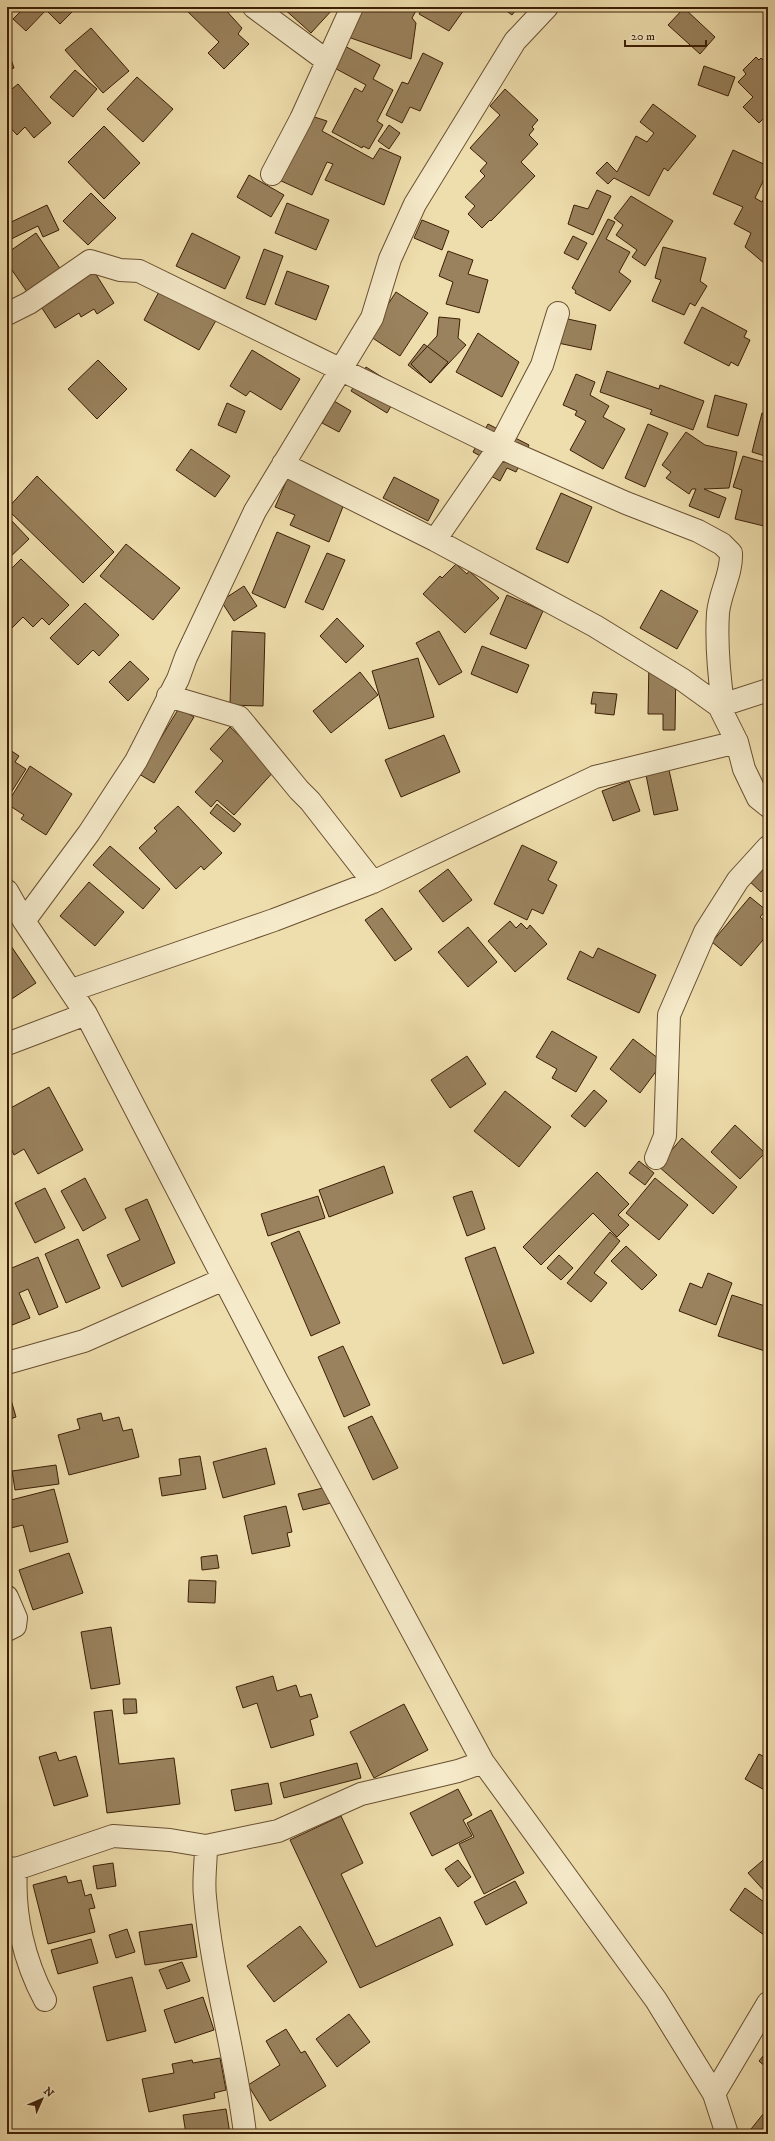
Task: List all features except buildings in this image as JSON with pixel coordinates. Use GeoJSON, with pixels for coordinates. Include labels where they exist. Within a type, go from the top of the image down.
{"type":"FeatureCollection","features":[{"type":"Feature","properties":{"kind":"street"},"geometry":{"type":"LineString","coordinates":[[254,7],[327,61]]}},
{"type":"Feature","properties":{"kind":"street"},"geometry":{"type":"LineString","coordinates":[[272,174],[301,119],[352,7]]}},
{"type":"Feature","properties":{"kind":"street"},"geometry":{"type":"LineString","coordinates":[[24,921],[89,833],[136,761],[178,679],[186,657],[255,511],[339,370],[372,318],[390,259],[415,204],[515,41],[547,7]]}},
{"type":"Feature","properties":{"kind":"street"},"geometry":{"type":"LineString","coordinates":[[7,314],[29,303],[90,261],[120,270],[139,271],[499,447],[626,503],[698,531],[722,544],[731,553],[732,566],[723,590],[718,613],[721,706],[737,742],[744,769],[758,798],[768,806]]}},
{"type":"Feature","properties":{"kind":"street"},"geometry":{"type":"LineString","coordinates":[[435,540],[499,447],[542,365],[558,313]]}},
{"type":"Feature","properties":{"kind":"street"},"geometry":{"type":"LineString","coordinates":[[283,464],[435,540],[595,626],[683,680],[721,706]]}},
{"type":"Feature","properties":{"kind":"street"},"geometry":{"type":"LineString","coordinates":[[721,706],[768,690]]}},
{"type":"Feature","properties":{"kind":"street"},"geometry":{"type":"LineString","coordinates":[[168,696],[239,717],[299,790],[310,801],[373,882]]}},
{"type":"Feature","properties":{"kind":"street"},"geometry":{"type":"LineString","coordinates":[[72,990],[267,922],[373,882],[596,778],[737,742]]}},
{"type":"Feature","properties":{"kind":"street"},"geometry":{"type":"LineString","coordinates":[[656,1158],[665,1136],[669,1015],[705,932],[738,880],[768,847]]}},
{"type":"Feature","properties":{"kind":"street"},"geometry":{"type":"LineString","coordinates":[[7,891],[24,921],[72,990],[86,1014],[224,1279],[483,1762],[656,2000],[714,2094],[727,2134]]}},
{"type":"Feature","properties":{"kind":"street"},"geometry":{"type":"LineString","coordinates":[[7,1044],[86,1014]]}},
{"type":"Feature","properties":{"kind":"street"},"geometry":{"type":"LineString","coordinates":[[8,1362],[84,1341],[224,1279]]}},
{"type":"Feature","properties":{"kind":"street"},"geometry":{"type":"LineString","coordinates":[[7,1597],[16,1618],[16,1623],[12,1628],[7,1630]]}},
{"type":"Feature","properties":{"kind":"street"},"geometry":{"type":"LineString","coordinates":[[45,2000],[37,1984],[17,1921],[12,1869],[113,1836],[170,1840],[206,1846],[278,1831],[361,1794],[458,1771],[483,1762]]}},
{"type":"Feature","properties":{"kind":"street"},"geometry":{"type":"LineString","coordinates":[[206,1846],[205,1896],[213,1956],[230,2038],[245,2134]]}},
{"type":"Feature","properties":{"kind":"street"},"geometry":{"type":"LineString","coordinates":[[714,2094],[768,2003]]}}]}
